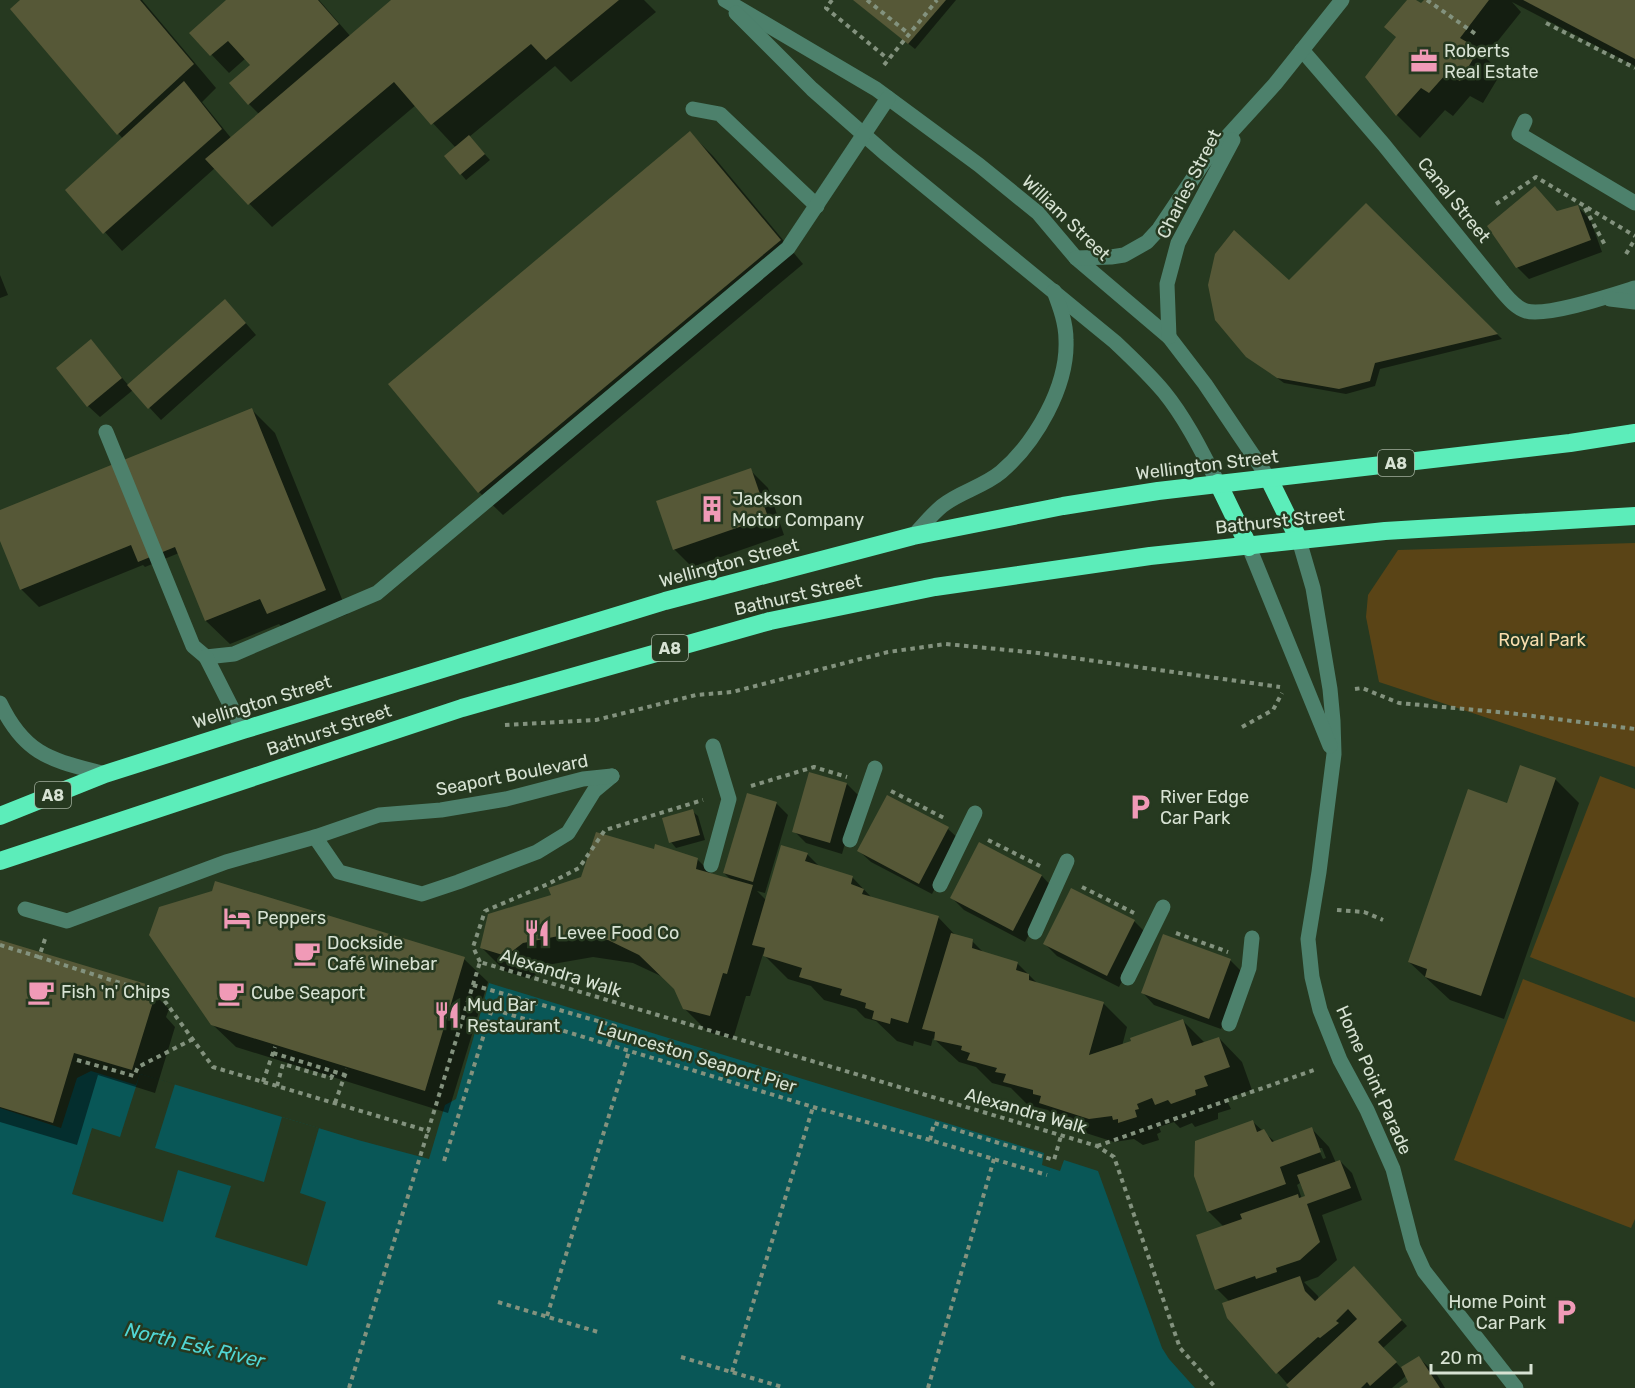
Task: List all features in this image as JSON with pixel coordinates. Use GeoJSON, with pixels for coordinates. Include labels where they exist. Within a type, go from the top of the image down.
{"type":"FeatureCollection","features":[{"type":"Feature","properties":{"kind":"highway","name":"Wellington Street"},"geometry":{"type":"LineString","coordinates":[[0,816],[105,774],[243,730],[665,601],[913,536],[1063,506],[1218,483],[1570,444],[1635,433]]}},
{"type":"Feature","properties":{"kind":"highway"},"geometry":{"type":"LineString","coordinates":[[1269,479],[1299,540]]}},
{"type":"Feature","properties":{"kind":"highway"},"geometry":{"type":"LineString","coordinates":[[1218,483],[1249,547]]}},
{"type":"Feature","properties":{"kind":"highway","name":"Bathurst Street"},"geometry":{"type":"LineString","coordinates":[[0,861],[462,708],[770,621],[935,587],[1150,556],[1385,531],[1635,516]]}},
{"type":"Feature","properties":{"kind":"street","name":"William Street"},"geometry":{"type":"LineString","coordinates":[[724,0],[888,98],[979,165],[1038,213],[1076,258],[1169,337],[1206,384],[1269,479]]}},
{"type":"Feature","properties":{"kind":"street","name":"William Street"},"geometry":{"type":"LineString","coordinates":[[724,0],[812,89],[1115,342],[1165,393],[1188,427],[1218,483]]}},
{"type":"Feature","properties":{"kind":"street","name":"Charles Street"},"geometry":{"type":"LineString","coordinates":[[1076,258],[1124,255],[1147,242],[1159,229],[1204,162],[1243,121],[1342,0]]}},
{"type":"Feature","properties":{"kind":"street","name":"Canal Street"},"geometry":{"type":"LineString","coordinates":[[1302,50],[1390,152],[1516,306],[1527,311],[1541,312],[1604,298]]}},
{"type":"Feature","properties":{"kind":"street"},"geometry":{"type":"LineString","coordinates":[[206,657],[234,654],[377,592],[788,248],[888,98]]}},
{"type":"Feature","properties":{"kind":"street"},"geometry":{"type":"LineString","coordinates":[[693,109],[720,114],[817,206]]}},
{"type":"Feature","properties":{"kind":"street"},"geometry":{"type":"LineString","coordinates":[[1525,120],[1519,134],[1635,203]]}},
{"type":"Feature","properties":{"kind":"street","name":"Charles Street"},"geometry":{"type":"LineString","coordinates":[[1169,337],[1167,284],[1178,243],[1243,121]]}},
{"type":"Feature","properties":{"kind":"street"},"geometry":{"type":"LineString","coordinates":[[1604,298],[1635,288]]}},
{"type":"Feature","properties":{"kind":"street"},"geometry":{"type":"LineString","coordinates":[[913,536],[942,506],[1000,473],[1018,456],[1041,424],[1057,389],[1065,359],[1066,338],[1062,314],[1054,291]]}},
{"type":"Feature","properties":{"kind":"street"},"geometry":{"type":"LineString","coordinates":[[1604,298],[1635,295]]}},
{"type":"Feature","properties":{"kind":"street"},"geometry":{"type":"LineString","coordinates":[[1604,298],[1635,302]]}},
{"type":"Feature","properties":{"kind":"street"},"geometry":{"type":"LineString","coordinates":[[106,432],[193,646],[206,657],[243,730]]}},
{"type":"Feature","properties":{"kind":"street","name":"Home Point Parade"},"geometry":{"type":"LineString","coordinates":[[1299,540],[1313,588],[1324,648],[1330,689],[1334,754],[1320,872],[1308,939],[1312,977],[1320,1010],[1340,1060],[1367,1110],[1394,1169],[1413,1247],[1424,1271],[1516,1388]]}},
{"type":"Feature","properties":{"kind":"street","name":"Home Point Parade"},"geometry":{"type":"LineString","coordinates":[[1249,547],[1334,754]]}},
{"type":"Feature","properties":{"kind":"street"},"geometry":{"type":"LineString","coordinates":[[0,703],[23,739],[43,755],[105,774]]}},
{"type":"Feature","properties":{"kind":"street"},"geometry":{"type":"LineString","coordinates":[[711,865],[729,799],[713,746]]}},
{"type":"Feature","properties":{"kind":"street"},"geometry":{"type":"LineString","coordinates":[[850,840],[875,768]]}},
{"type":"Feature","properties":{"kind":"street","name":"Seaport Boulevard"},"geometry":{"type":"LineString","coordinates":[[26,909],[67,921],[226,862],[315,837],[379,815],[441,810],[506,799],[583,779],[612,776],[594,792],[568,833],[556,842],[527,856],[422,894],[339,872],[315,837]]}},
{"type":"Feature","properties":{"kind":"street"},"geometry":{"type":"LineString","coordinates":[[940,885],[975,813]]}},
{"type":"Feature","properties":{"kind":"street"},"geometry":{"type":"LineString","coordinates":[[1035,932],[1068,861]]}},
{"type":"Feature","properties":{"kind":"street"},"geometry":{"type":"LineString","coordinates":[[1128,978],[1163,907]]}},
{"type":"Feature","properties":{"kind":"street"},"geometry":{"type":"LineString","coordinates":[[1229,1024],[1249,968],[1252,938]]}},
{"type":"Feature","properties":{"kind":"path"},"geometry":{"type":"LineString","coordinates":[[832,0],[826,8],[888,59]]}},
{"type":"Feature","properties":{"kind":"path"},"geometry":{"type":"LineString","coordinates":[[867,0],[909,34]]}},
{"type":"Feature","properties":{"kind":"path"},"geometry":{"type":"LineString","coordinates":[[880,70],[937,0]]}},
{"type":"Feature","properties":{"kind":"path"},"geometry":{"type":"LineString","coordinates":[[1427,0],[1477,35]]}},
{"type":"Feature","properties":{"kind":"path"},"geometry":{"type":"LineString","coordinates":[[1546,22],[1635,68]]}},
{"type":"Feature","properties":{"kind":"path"},"geometry":{"type":"LineString","coordinates":[[1496,204],[1536,177],[1635,238],[1626,254]]}},
{"type":"Feature","properties":{"kind":"path"},"geometry":{"type":"LineString","coordinates":[[1584,205],[1606,247]]}},
{"type":"Feature","properties":{"kind":"path"},"geometry":{"type":"LineString","coordinates":[[500,725],[596,720],[696,696],[732,692],[888,652],[946,644],[1081,659],[1286,687],[1273,710],[1242,727]]}},
{"type":"Feature","properties":{"kind":"path"},"geometry":{"type":"LineString","coordinates":[[1354,689],[1362,687],[1399,703],[1509,713],[1635,729]]}},
{"type":"Feature","properties":{"kind":"path"},"geometry":{"type":"LineString","coordinates":[[1333,910],[1364,912],[1383,920]]}},
{"type":"Feature","properties":{"kind":"path"},"geometry":{"type":"LineString","coordinates":[[39,957],[47,930],[43,914]]}},
{"type":"Feature","properties":{"kind":"path"},"geometry":{"type":"LineString","coordinates":[[0,945],[161,996],[213,1066],[428,1131]]}},
{"type":"Feature","properties":{"kind":"path"},"geometry":{"type":"LineString","coordinates":[[476,953],[480,962]]}},
{"type":"Feature","properties":{"kind":"path","name":"Alexandra Walk"},"geometry":{"type":"LineString","coordinates":[[350,1388],[480,962],[1097,1146],[1114,1157],[1180,1348],[1216,1388]]}},
{"type":"Feature","properties":{"kind":"path"},"geometry":{"type":"LineString","coordinates":[[473,985],[615,1026],[609,1044]]}},
{"type":"Feature","properties":{"kind":"path","name":"Launceston Seaport Pier"},"geometry":{"type":"LineString","coordinates":[[444,1161],[492,1008],[813,1107],[1047,1175]]}},
{"type":"Feature","properties":{"kind":"path"},"geometry":{"type":"LineString","coordinates":[[77,1060],[134,1076],[138,1067],[192,1039]]}},
{"type":"Feature","properties":{"kind":"path"},"geometry":{"type":"LineString","coordinates":[[263,1082],[275,1047]]}},
{"type":"Feature","properties":{"kind":"path"},"geometry":{"type":"LineString","coordinates":[[547,1316],[629,1051]]}},
{"type":"Feature","properties":{"kind":"path"},"geometry":{"type":"LineString","coordinates":[[273,1053],[345,1075]]}},
{"type":"Feature","properties":{"kind":"path"},"geometry":{"type":"LineString","coordinates":[[277,1086],[283,1064],[331,1078],[334,1072]]}},
{"type":"Feature","properties":{"kind":"path","name":"Alexandra Walk"},"geometry":{"type":"LineString","coordinates":[[1097,1146],[1320,1068]]}},
{"type":"Feature","properties":{"kind":"path"},"geometry":{"type":"LineString","coordinates":[[335,1103],[347,1069]]}},
{"type":"Feature","properties":{"kind":"path"},"geometry":{"type":"LineString","coordinates":[[732,1372],[813,1107]]}},
{"type":"Feature","properties":{"kind":"path"},"geometry":{"type":"LineString","coordinates":[[930,1140],[934,1123],[1054,1160],[1061,1136]]}},
{"type":"Feature","properties":{"kind":"path"},"geometry":{"type":"LineString","coordinates":[[928,1388],[994,1159]]}},
{"type":"Feature","properties":{"kind":"path"},"geometry":{"type":"LineString","coordinates":[[498,1302],[598,1332]]}},
{"type":"Feature","properties":{"kind":"path"},"geometry":{"type":"LineString","coordinates":[[681,1357],[782,1388]]}},
{"type":"Feature","properties":{"kind":"green space","name":"Royal Park"},"geometry":{"type":"Polygon","coordinates":[[[1635,543],[1635,767],[1379,682],[1366,617],[1368,595],[1398,550],[1635,543]]]}},
{"type":"Feature","properties":{"kind":"green space"},"geometry":{"type":"Polygon","coordinates":[[[1600,776],[1635,789],[1635,998],[1530,957],[1600,776]]]}},
{"type":"Feature","properties":{"kind":"green space"},"geometry":{"type":"Polygon","coordinates":[[[1523,979],[1635,1022],[1635,1219],[1631,1228],[1454,1160],[1523,979]]]}},
{"type":"Feature","properties":{"kind":"water","name":"North Esk River"},"geometry":{"type":"Polygon","coordinates":[[[489,983],[1044,1153],[1042,1165],[1060,1171],[1064,1160],[1098,1171],[1162,1348],[1195,1388],[0,1388],[0,1108],[61,1128],[77,1078],[91,1071],[136,1085],[140,1074],[358,1140],[429,1159],[445,1105],[456,1099],[489,983]]]}},
{"type":"Feature","properties":{"kind":"pier"},"geometry":{"type":"Polygon","coordinates":[[[140,1074],[175,1084],[155,1148],[264,1182],[282,1117],[319,1128],[300,1193],[326,1202],[307,1266],[215,1237],[231,1186],[178,1170],[163,1222],[72,1194],[92,1128],[120,1137],[140,1074]]]}},
{"type":"Feature","properties":{"kind":"building"},"geometry":{"type":"Polygon","coordinates":[[[20,0],[140,0],[194,64],[117,135],[10,9],[20,0]]]}},
{"type":"Feature","properties":{"kind":"building"},"geometry":{"type":"Polygon","coordinates":[[[226,0],[318,0],[339,24],[248,105],[229,83],[250,65],[228,41],[210,56],[189,33],[226,0]]]}},
{"type":"Feature","properties":{"kind":"building"},"geometry":{"type":"Polygon","coordinates":[[[391,0],[619,0],[546,60],[531,44],[431,125],[394,82],[248,205],[205,159],[391,0]]]}},
{"type":"Feature","properties":{"kind":"building"},"geometry":{"type":"Polygon","coordinates":[[[853,0],[946,0],[908,44],[853,0]]]}},
{"type":"Feature","properties":{"kind":"building","name":"Roberts Real Estate"},"geometry":{"type":"Polygon","coordinates":[[[1407,0],[1416,0],[1421,3],[1424,0],[1489,0],[1460,38],[1479,49],[1460,81],[1446,74],[1429,93],[1421,88],[1396,116],[1365,77],[1396,37],[1384,27],[1407,0]]]}},
{"type":"Feature","properties":{"kind":"building"},"geometry":{"type":"Polygon","coordinates":[[[1523,0],[1635,0],[1635,59],[1523,0]]]}},
{"type":"Feature","properties":{"kind":"building"},"geometry":{"type":"Polygon","coordinates":[[[184,81],[222,129],[103,234],[65,190],[184,81]]]}},
{"type":"Feature","properties":{"kind":"building"},"geometry":{"type":"Polygon","coordinates":[[[690,131],[781,240],[478,493],[388,384],[690,131]]]}},
{"type":"Feature","properties":{"kind":"building"},"geometry":{"type":"Polygon","coordinates":[[[469,135],[485,154],[460,175],[444,156],[469,135]]]}},
{"type":"Feature","properties":{"kind":"building"},"geometry":{"type":"Polygon","coordinates":[[[1535,186],[1557,211],[1578,205],[1591,240],[1516,268],[1487,226],[1535,186]]]}},
{"type":"Feature","properties":{"kind":"building"},"geometry":{"type":"Polygon","coordinates":[[[1366,203],[1498,334],[1375,363],[1370,381],[1339,389],[1277,378],[1246,357],[1215,320],[1208,285],[1215,254],[1234,230],[1289,280],[1366,203]]]}},
{"type":"Feature","properties":{"kind":"building"},"geometry":{"type":"Polygon","coordinates":[[[225,299],[246,323],[148,409],[127,385],[225,299]]]}},
{"type":"Feature","properties":{"kind":"building"},"geometry":{"type":"Polygon","coordinates":[[[91,339],[122,378],[87,407],[56,368],[91,339]]]}},
{"type":"Feature","properties":{"kind":"building"},"geometry":{"type":"Polygon","coordinates":[[[252,408],[326,590],[267,614],[260,599],[205,621],[175,547],[138,562],[131,545],[20,590],[0,541],[0,510],[252,408]]]}},
{"type":"Feature","properties":{"kind":"building","name":"Jackson Motor Company"},"geometry":{"type":"Polygon","coordinates":[[[751,468],[768,517],[673,550],[656,501],[751,468]]]}},
{"type":"Feature","properties":{"kind":"building"},"geometry":{"type":"Polygon","coordinates":[[[1520,765],[1556,778],[1481,996],[1425,977],[1427,969],[1408,962],[1468,789],[1507,803],[1520,765]]]}},
{"type":"Feature","properties":{"kind":"building"},"geometry":{"type":"Polygon","coordinates":[[[809,772],[847,783],[830,843],[792,832],[809,772]]]}},
{"type":"Feature","properties":{"kind":"building"},"geometry":{"type":"Polygon","coordinates":[[[747,793],[777,802],[753,882],[723,873],[747,793]]]}},
{"type":"Feature","properties":{"kind":"building"},"geometry":{"type":"Polygon","coordinates":[[[887,795],[949,827],[919,884],[857,851],[887,795]]]}},
{"type":"Feature","properties":{"kind":"building"},"geometry":{"type":"Polygon","coordinates":[[[693,809],[700,835],[669,843],[662,818],[693,809]]]}},
{"type":"Feature","properties":{"kind":"building"},"geometry":{"type":"Polygon","coordinates":[[[596,832],[654,849],[655,844],[698,858],[696,869],[753,885],[727,974],[723,973],[710,1016],[683,1009],[674,989],[639,955],[608,940],[569,934],[523,943],[506,956],[480,948],[488,914],[551,895],[548,888],[581,877],[596,832]]]}},
{"type":"Feature","properties":{"kind":"building"},"geometry":{"type":"Polygon","coordinates":[[[979,842],[1042,875],[1013,931],[950,898],[979,842]]]}},
{"type":"Feature","properties":{"kind":"building"},"geometry":{"type":"Polygon","coordinates":[[[781,845],[808,853],[805,861],[853,876],[851,884],[864,889],[862,894],[939,916],[908,1023],[891,1018],[890,1024],[872,1019],[874,1011],[865,1008],[866,1003],[840,995],[842,989],[799,977],[802,968],[763,956],[765,948],[752,945],[781,845]]]}},
{"type":"Feature","properties":{"kind":"building"},"geometry":{"type":"Polygon","coordinates":[[[215,881],[465,957],[425,1091],[211,1025],[149,935],[159,907],[212,891],[215,881]]]}},
{"type":"Feature","properties":{"kind":"building"},"geometry":{"type":"Polygon","coordinates":[[[1071,888],[1135,920],[1107,976],[1043,944],[1071,888]]]}},
{"type":"Feature","properties":{"kind":"building"},"geometry":{"type":"Polygon","coordinates":[[[951,933],[973,939],[972,948],[1018,962],[1016,970],[1029,974],[1029,980],[1104,1002],[1089,1055],[1131,1041],[1130,1038],[1183,1019],[1192,1046],[1219,1037],[1230,1067],[1204,1076],[1208,1086],[1195,1090],[1196,1095],[1171,1104],[1168,1100],[1155,1105],[1152,1098],[1137,1104],[1139,1109],[1135,1110],[1137,1117],[1118,1123],[1118,1119],[1113,1120],[1112,1116],[1089,1119],[1039,1103],[1041,1096],[1033,1094],[1033,1090],[1003,1082],[1006,1074],[995,1072],[997,1068],[967,1060],[970,1053],[961,1050],[962,1046],[934,1040],[935,1032],[922,1029],[951,933]]]}},
{"type":"Feature","properties":{"kind":"building"},"geometry":{"type":"Polygon","coordinates":[[[1163,934],[1231,959],[1209,1019],[1141,993],[1163,934]]]}},
{"type":"Feature","properties":{"kind":"building"},"geometry":{"type":"Polygon","coordinates":[[[0,940],[146,984],[142,999],[153,1002],[132,1070],[74,1053],[53,1123],[0,1107],[0,940]]]}},
{"type":"Feature","properties":{"kind":"building"},"geometry":{"type":"Polygon","coordinates":[[[1253,1120],[1257,1132],[1264,1129],[1272,1142],[1312,1127],[1321,1152],[1280,1167],[1286,1184],[1207,1212],[1194,1176],[1195,1141],[1253,1120]]]}},
{"type":"Feature","properties":{"kind":"building"},"geometry":{"type":"Polygon","coordinates":[[[1340,1160],[1351,1188],[1307,1204],[1320,1242],[1300,1260],[1276,1268],[1277,1272],[1256,1279],[1255,1276],[1215,1290],[1196,1235],[1242,1219],[1240,1214],[1298,1194],[1299,1198],[1305,1196],[1297,1175],[1340,1160]]]}},
{"type":"Feature","properties":{"kind":"building"},"geometry":{"type":"Polygon","coordinates":[[[1354,1266],[1402,1320],[1378,1342],[1397,1362],[1370,1386],[1367,1382],[1361,1388],[1289,1388],[1286,1385],[1357,1319],[1348,1309],[1336,1321],[1339,1323],[1320,1338],[1318,1337],[1276,1374],[1227,1318],[1222,1303],[1300,1276],[1305,1291],[1315,1301],[1354,1266]]]}},
{"type":"Feature","properties":{"kind":"building"},"geometry":{"type":"Polygon","coordinates":[[[1419,1356],[1440,1388],[1399,1388],[1408,1382],[1401,1367],[1419,1356]]]}},
{"type":"Feature","properties":{"kind":"place","name":"Roberts Real Estate"},"geometry":{"type":"Point","coordinates":[1424,61]}},
{"type":"Feature","properties":{"kind":"place","name":"Jackson Motor Company"},"geometry":{"type":"Point","coordinates":[712,509]}},
{"type":"Feature","properties":{"kind":"place","name":"River Edge Car Park"},"geometry":{"type":"Point","coordinates":[1140,807]}},
{"type":"Feature","properties":{"kind":"place","name":"Peppers"},"geometry":{"type":"Point","coordinates":[237,918]}},
{"type":"Feature","properties":{"kind":"place","name":"Levee Food Co"},"geometry":{"type":"Point","coordinates":[537,933]}},
{"type":"Feature","properties":{"kind":"place","name":"Dockside Café Winebar"},"geometry":{"type":"Point","coordinates":[307,953]}},
{"type":"Feature","properties":{"kind":"place","name":"Fish 'n' Chips"},"geometry":{"type":"Point","coordinates":[41,992]}},
{"type":"Feature","properties":{"kind":"place","name":"Cube Seaport"},"geometry":{"type":"Point","coordinates":[231,993]}},
{"type":"Feature","properties":{"kind":"place","name":"Mud Bar Restaurant"},"geometry":{"type":"Point","coordinates":[447,1015]}},
{"type":"Feature","properties":{"kind":"place","name":"Home Point Car Park"},"geometry":{"type":"Point","coordinates":[1566,1312]}}]}
